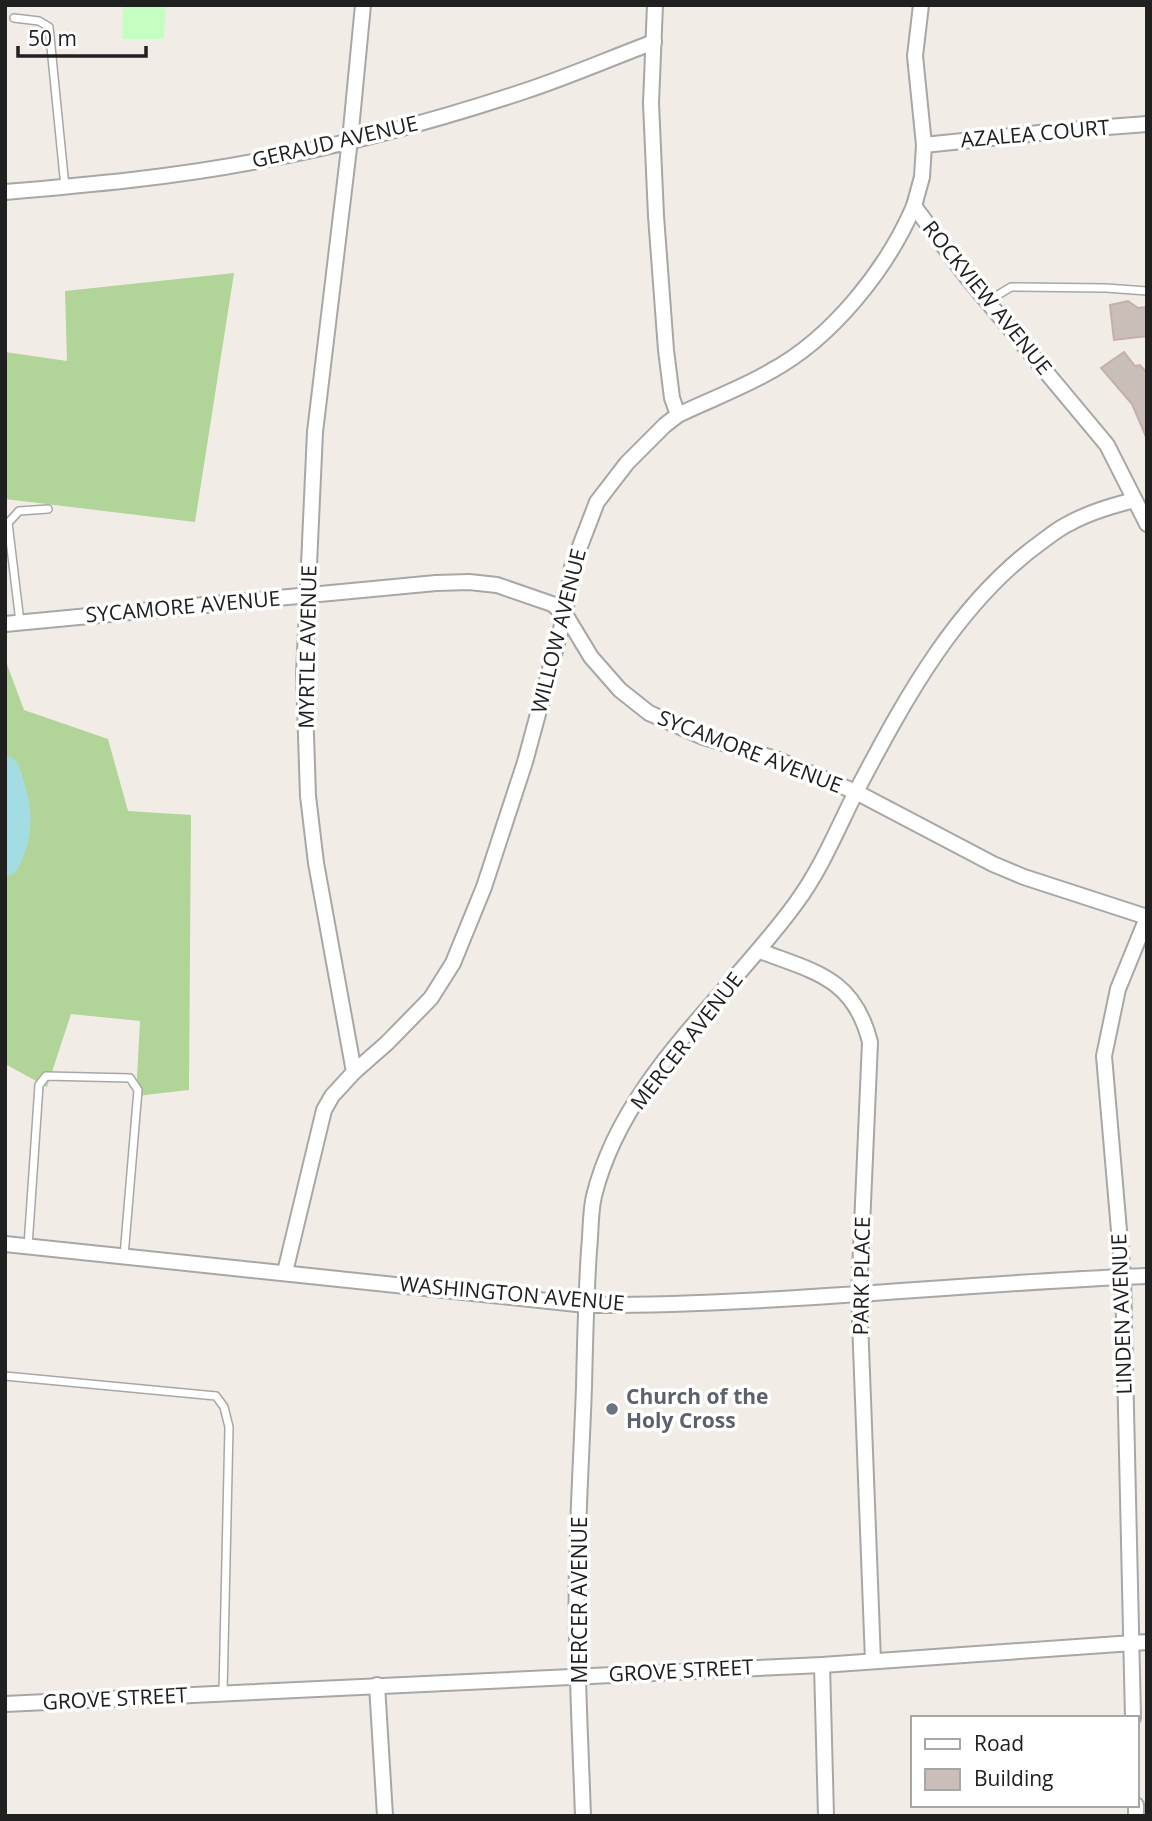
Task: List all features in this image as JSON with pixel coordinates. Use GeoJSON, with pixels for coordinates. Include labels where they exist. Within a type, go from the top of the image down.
{"type":"FeatureCollection","features":[{"type":"Feature","properties":{"kind":"street","name":"MYRTLE AVENUE"},"geometry":{"type":"LineString","coordinates":[[354,1072],[316,863],[309,796],[304,676],[315,432],[363,5]]}},
{"type":"Feature","properties":{"kind":"street"},"geometry":{"type":"LineString","coordinates":[[655,5],[651,103],[657,229],[666,350],[678,415]]}},
{"type":"Feature","properties":{"kind":"street","name":"ROCKVIEW AVENUE"},"geometry":{"type":"LineString","coordinates":[[921,5],[915,56],[924,145],[922,177],[914,206],[987,301],[1107,445],[1147,524]]}},
{"type":"Feature","properties":{"kind":"street","name":"GERAUD AVENUE"},"geometry":{"type":"LineString","coordinates":[[5,192],[65,187],[257,161],[349,140],[431,120],[526,91],[654,42]]}},
{"type":"Feature","properties":{"kind":"street","name":"AZALEA COURT"},"geometry":{"type":"LineString","coordinates":[[924,145],[1147,124]]}},
{"type":"Feature","properties":{"kind":"street","name":"WILLOW AVENUE"},"geometry":{"type":"LineString","coordinates":[[354,1072],[431,998],[453,963],[492,862],[524,762],[565,614],[572,567],[597,502],[627,463],[678,415],[772,371],[806,348],[843,316],[901,238],[914,206]]}},
{"type":"Feature","properties":{"kind":"street","name":"MERCER AVENUE"},"geometry":{"type":"LineString","coordinates":[[583,1816],[577,1639],[586,1305],[593,1201],[604,1161],[630,1111],[669,1056],[760,951],[800,899],[922,673],[989,588],[1024,554],[1067,524],[1108,507],[1134,500]]}},
{"type":"Feature","properties":{"kind":"street","name":"SYCAMORE AVENUE"},"geometry":{"type":"LineString","coordinates":[[13,623],[469,582],[497,585],[552,604],[565,614],[592,657],[620,690],[649,713],[703,737],[776,759],[856,792],[1003,868],[1147,918]]}},
{"type":"Feature","properties":{"kind":"street","name":"LINDEN AVENUE"},"geometry":{"type":"LineString","coordinates":[[1133,1716],[1123,1277],[1104,1056],[1118,989],[1147,918]]}},
{"type":"Feature","properties":{"kind":"street","name":"PARK PLACE"},"geometry":{"type":"LineString","coordinates":[[760,951],[826,976],[847,993],[857,1007],[870,1042],[859,1295],[873,1661]]}},
{"type":"Feature","properties":{"kind":"street"},"geometry":{"type":"LineString","coordinates":[[285,1272],[324,1110],[331,1097],[354,1072]]}},
{"type":"Feature","properties":{"kind":"street","name":"WASHINGTON AVENUE"},"geometry":{"type":"LineString","coordinates":[[5,1244],[586,1305],[859,1295],[1147,1276]]}},
{"type":"Feature","properties":{"kind":"street","name":"GROVE STREET"},"geometry":{"type":"LineString","coordinates":[[5,1704],[822,1665],[1147,1642]]}},
{"type":"Feature","properties":{"kind":"street"},"geometry":{"type":"LineString","coordinates":[[822,1665],[826,1816]]}},
{"type":"Feature","properties":{"kind":"street"},"geometry":{"type":"LineString","coordinates":[[377,1685],[385,1816]]}},
{"type":"Feature","properties":{"kind":"lane"},"geometry":{"type":"LineString","coordinates":[[14,18],[39,21],[49,27],[65,187]]}},
{"type":"Feature","properties":{"kind":"lane"},"geometry":{"type":"LineString","coordinates":[[987,301],[1011,287],[1147,291]]}},
{"type":"Feature","properties":{"kind":"lane"},"geometry":{"type":"LineString","coordinates":[[13,623],[8,523],[19,511],[48,509]]}},
{"type":"Feature","properties":{"kind":"lane"},"geometry":{"type":"LineString","coordinates":[[28,1246],[39,1085],[46,1076],[130,1078],[138,1090],[124,1256]]}},
{"type":"Feature","properties":{"kind":"lane"},"geometry":{"type":"LineString","coordinates":[[5,1376],[216,1396],[224,1407],[229,1427],[223,1693]]}},
{"type":"Feature","properties":{"kind":"green space"},"geometry":{"type":"Polygon","coordinates":[[[123,5],[166,5],[164,39],[122,39],[123,5]]]}},
{"type":"Feature","properties":{"kind":"green space"},"geometry":{"type":"Polygon","coordinates":[[[234,273],[195,522],[5,499],[5,352],[67,361],[65,291],[234,273]]]}},
{"type":"Feature","properties":{"kind":"green space"},"geometry":{"type":"Polygon","coordinates":[[[5,659],[24,710],[108,739],[128,811],[191,815],[189,1090],[136,1096],[140,1021],[71,1014],[47,1087],[7,1065],[5,659]]]}},
{"type":"Feature","properties":{"kind":"building"},"geometry":{"type":"Polygon","coordinates":[[[1128,301],[1138,308],[1147,307],[1147,336],[1114,340],[1110,305],[1128,301]]]}},
{"type":"Feature","properties":{"kind":"building"},"geometry":{"type":"Polygon","coordinates":[[[1124,352],[1135,366],[1140,365],[1147,373],[1147,439],[1132,404],[1101,368],[1124,352]]]}},
{"type":"Feature","properties":{"kind":"waterway"},"geometry":{"type":"LineString","coordinates":[[5,771],[16,816],[14,837],[5,861]]}},
{"type":"Feature","properties":{"kind":"place","name":"Church of the Holy Cross"},"geometry":{"type":"Point","coordinates":[612,1409]}}]}
